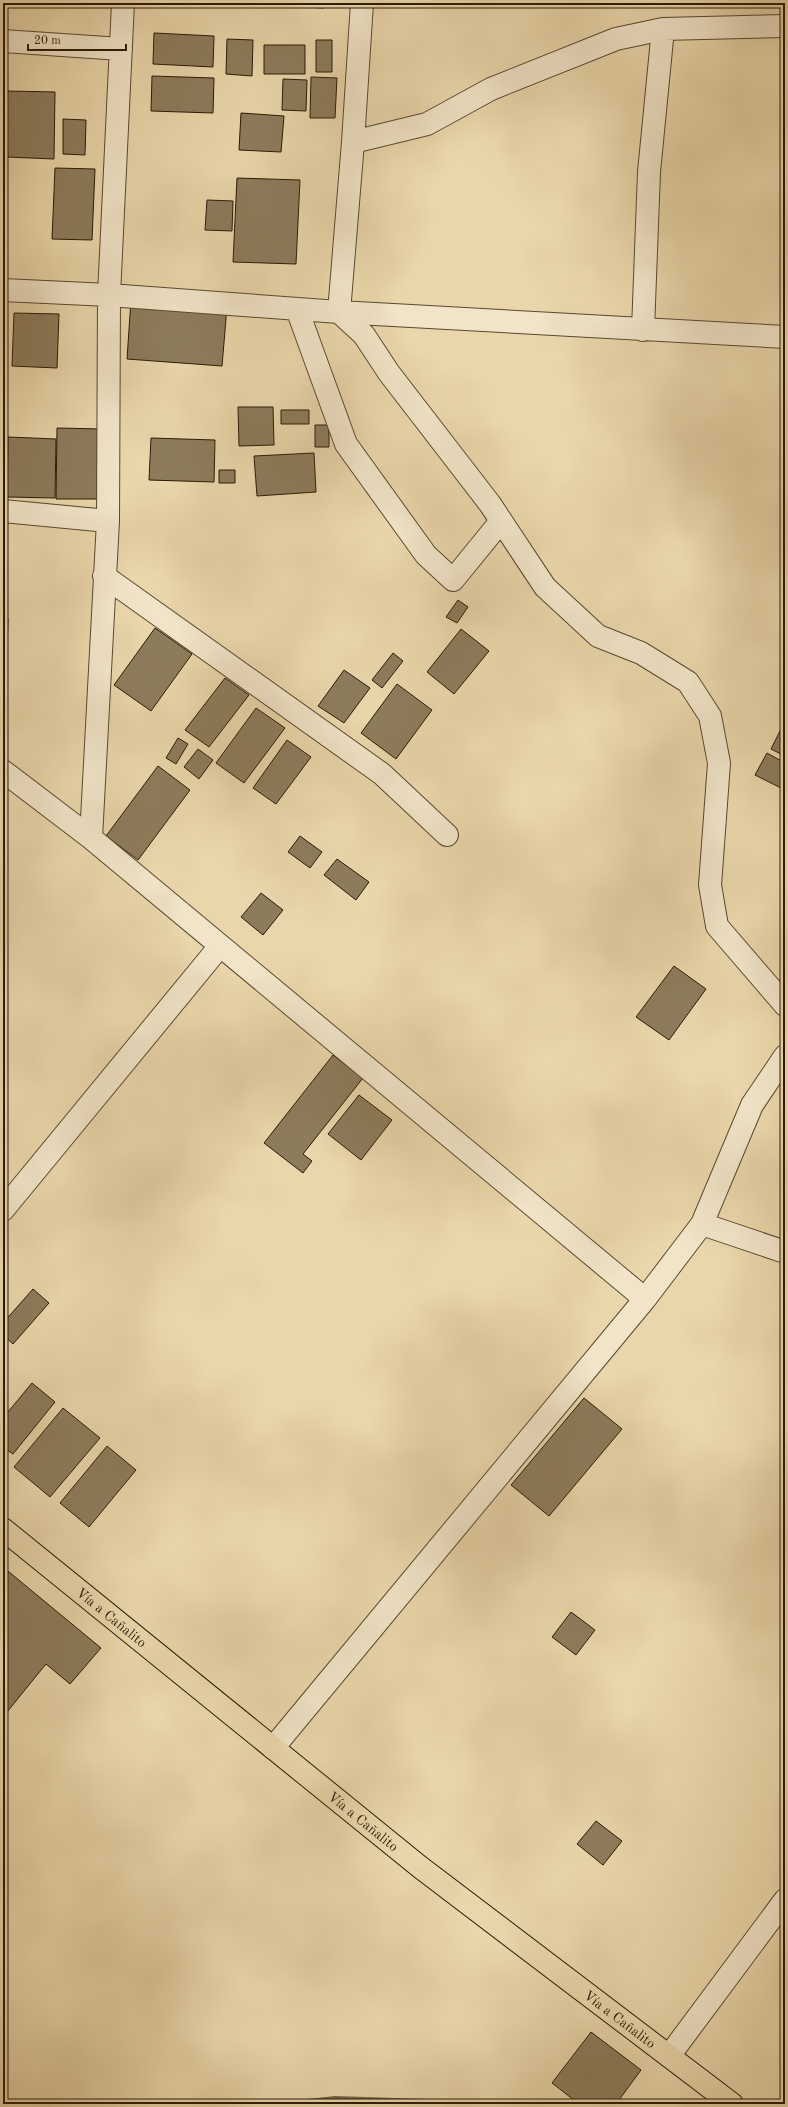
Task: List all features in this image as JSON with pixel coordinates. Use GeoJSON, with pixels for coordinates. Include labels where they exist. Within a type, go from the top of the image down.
{"type":"FeatureCollection","features":[{"type":"Feature","properties":{"kind":"main road","name":"Vía a Cañalito"},"geometry":{"type":"LineString","coordinates":[[3,1529],[420,1867],[732,2104]]}},
{"type":"Feature","properties":{"kind":"street"},"geometry":{"type":"LineString","coordinates":[[91,838],[108,520],[109,295],[124,3]]}},
{"type":"Feature","properties":{"kind":"street"},"geometry":{"type":"LineString","coordinates":[[339,312],[353,142],[362,3]]}},
{"type":"Feature","properties":{"kind":"street"},"geometry":{"type":"LineString","coordinates":[[353,142],[427,124],[491,89],[616,39],[663,30],[785,26]]}},
{"type":"Feature","properties":{"kind":"street"},"geometry":{"type":"LineString","coordinates":[[644,330],[650,172],[663,30]]}},
{"type":"Feature","properties":{"kind":"street"},"geometry":{"type":"LineString","coordinates":[[3,41],[121,49]]}},
{"type":"Feature","properties":{"kind":"street"},"geometry":{"type":"LineString","coordinates":[[3,290],[109,295],[339,312],[785,337]]}},
{"type":"Feature","properties":{"kind":"street"},"geometry":{"type":"LineString","coordinates":[[297,309],[346,444],[426,555],[453,580],[502,521]]}},
{"type":"Feature","properties":{"kind":"street"},"geometry":{"type":"LineString","coordinates":[[339,312],[364,336],[389,374],[502,521],[545,587],[598,636],[641,654],[688,682],[710,716],[719,762],[710,885],[717,926],[785,1005]]}},
{"type":"Feature","properties":{"kind":"street"},"geometry":{"type":"LineString","coordinates":[[3,511],[108,520]]}},
{"type":"Feature","properties":{"kind":"street"},"geometry":{"type":"LineString","coordinates":[[104,576],[382,774],[447,835]]}},
{"type":"Feature","properties":{"kind":"street"},"geometry":{"type":"LineString","coordinates":[[3,771],[91,838],[645,1299]]}},
{"type":"Feature","properties":{"kind":"street"},"geometry":{"type":"LineString","coordinates":[[3,1210],[220,946]]}},
{"type":"Feature","properties":{"kind":"street"},"geometry":{"type":"LineString","coordinates":[[273,1748],[645,1299],[702,1224],[752,1105],[785,1056]]}},
{"type":"Feature","properties":{"kind":"street"},"geometry":{"type":"LineString","coordinates":[[702,1224],[785,1252]]}},
{"type":"Feature","properties":{"kind":"street"},"geometry":{"type":"LineString","coordinates":[[669,2056],[785,1900]]}},
{"type":"Feature","properties":{"kind":"building"},"geometry":{"type":"Polygon","coordinates":[[[262,3],[325,3],[324,8],[262,5],[262,3]]]}},
{"type":"Feature","properties":{"kind":"building"},"geometry":{"type":"Polygon","coordinates":[[[154,33],[214,36],[213,67],[153,64],[154,33]]]}},
{"type":"Feature","properties":{"kind":"building"},"geometry":{"type":"Polygon","coordinates":[[[227,39],[253,40],[252,76],[226,74],[227,39]]]}},
{"type":"Feature","properties":{"kind":"building"},"geometry":{"type":"Polygon","coordinates":[[[316,40],[332,40],[332,72],[316,72],[316,40]]]}},
{"type":"Feature","properties":{"kind":"building"},"geometry":{"type":"Polygon","coordinates":[[[264,45],[305,45],[305,74],[264,74],[264,45]]]}},
{"type":"Feature","properties":{"kind":"building"},"geometry":{"type":"Polygon","coordinates":[[[152,76],[214,78],[213,113],[151,111],[152,76]]]}},
{"type":"Feature","properties":{"kind":"building"},"geometry":{"type":"Polygon","coordinates":[[[311,77],[337,78],[335,118],[310,118],[311,77]]]}},
{"type":"Feature","properties":{"kind":"building"},"geometry":{"type":"Polygon","coordinates":[[[283,79],[307,80],[306,111],[282,110],[283,79]]]}},
{"type":"Feature","properties":{"kind":"building"},"geometry":{"type":"Polygon","coordinates":[[[7,91],[55,92],[54,159],[6,157],[7,91]]]}},
{"type":"Feature","properties":{"kind":"building"},"geometry":{"type":"Polygon","coordinates":[[[241,113],[284,116],[281,152],[239,150],[241,113]]]}},
{"type":"Feature","properties":{"kind":"building"},"geometry":{"type":"Polygon","coordinates":[[[63,119],[86,120],[85,155],[63,154],[63,119]]]}},
{"type":"Feature","properties":{"kind":"building"},"geometry":{"type":"Polygon","coordinates":[[[55,168],[95,169],[92,240],[52,239],[55,168]]]}},
{"type":"Feature","properties":{"kind":"building"},"geometry":{"type":"Polygon","coordinates":[[[237,178],[300,180],[296,264],[233,262],[237,178]]]}},
{"type":"Feature","properties":{"kind":"building"},"geometry":{"type":"Polygon","coordinates":[[[207,200],[233,201],[232,231],[205,230],[207,200]]]}},
{"type":"Feature","properties":{"kind":"building"},"geometry":{"type":"Polygon","coordinates":[[[131,300],[227,307],[222,366],[127,359],[131,300]]]}},
{"type":"Feature","properties":{"kind":"building"},"geometry":{"type":"Polygon","coordinates":[[[14,313],[59,314],[57,368],[12,366],[14,313]]]}},
{"type":"Feature","properties":{"kind":"building"},"geometry":{"type":"Polygon","coordinates":[[[238,407],[273,407],[274,445],[239,446],[238,407]]]}},
{"type":"Feature","properties":{"kind":"building"},"geometry":{"type":"Polygon","coordinates":[[[281,410],[309,410],[309,424],[281,424],[281,410]]]}},
{"type":"Feature","properties":{"kind":"building"},"geometry":{"type":"Polygon","coordinates":[[[315,425],[329,425],[329,447],[315,447],[315,425]]]}},
{"type":"Feature","properties":{"kind":"building"},"geometry":{"type":"Polygon","coordinates":[[[57,428],[101,429],[99,499],[56,499],[57,428]]]}},
{"type":"Feature","properties":{"kind":"building"},"geometry":{"type":"Polygon","coordinates":[[[8,437],[56,439],[55,498],[7,497],[8,437]]]}},
{"type":"Feature","properties":{"kind":"building"},"geometry":{"type":"Polygon","coordinates":[[[151,438],[215,440],[214,482],[149,480],[151,438]]]}},
{"type":"Feature","properties":{"kind":"building"},"geometry":{"type":"Polygon","coordinates":[[[314,453],[316,492],[257,496],[254,456],[314,453]]]}},
{"type":"Feature","properties":{"kind":"building"},"geometry":{"type":"Polygon","coordinates":[[[219,470],[235,470],[235,483],[219,483],[219,470]]]}},
{"type":"Feature","properties":{"kind":"building"},"geometry":{"type":"Polygon","coordinates":[[[458,600],[468,607],[457,623],[446,617],[458,600]]]}},
{"type":"Feature","properties":{"kind":"building"},"geometry":{"type":"Polygon","coordinates":[[[3,618],[8,618],[7,657],[3,657],[3,618]]]}},
{"type":"Feature","properties":{"kind":"building"},"geometry":{"type":"Polygon","coordinates":[[[155,628],[192,654],[151,711],[114,685],[155,628]]]}},
{"type":"Feature","properties":{"kind":"building"},"geometry":{"type":"Polygon","coordinates":[[[461,629],[489,651],[454,694],[427,672],[461,629]]]}},
{"type":"Feature","properties":{"kind":"building"},"geometry":{"type":"Polygon","coordinates":[[[393,653],[403,661],[382,688],[372,680],[393,653]]]}},
{"type":"Feature","properties":{"kind":"building"},"geometry":{"type":"Polygon","coordinates":[[[344,670],[370,688],[344,723],[318,706],[344,670]]]}},
{"type":"Feature","properties":{"kind":"building"},"geometry":{"type":"Polygon","coordinates":[[[225,678],[249,695],[209,747],[185,730],[225,678]]]}},
{"type":"Feature","properties":{"kind":"building"},"geometry":{"type":"Polygon","coordinates":[[[397,684],[432,710],[396,759],[361,733],[397,684]]]}},
{"type":"Feature","properties":{"kind":"building"},"geometry":{"type":"Polygon","coordinates":[[[256,708],[285,728],[244,783],[216,763],[256,708]]]}},
{"type":"Feature","properties":{"kind":"building"},"geometry":{"type":"Polygon","coordinates":[[[785,721],[785,756],[771,749],[785,721]]]}},
{"type":"Feature","properties":{"kind":"building"},"geometry":{"type":"Polygon","coordinates":[[[178,738],[188,744],[176,764],[166,758],[178,738]]]}},
{"type":"Feature","properties":{"kind":"building"},"geometry":{"type":"Polygon","coordinates":[[[287,740],[311,757],[276,804],[253,788],[287,740]]]}},
{"type":"Feature","properties":{"kind":"building"},"geometry":{"type":"Polygon","coordinates":[[[198,749],[213,760],[199,779],[184,767],[198,749]]]}},
{"type":"Feature","properties":{"kind":"building"},"geometry":{"type":"Polygon","coordinates":[[[767,753],[785,763],[785,790],[755,775],[767,753]]]}},
{"type":"Feature","properties":{"kind":"building"},"geometry":{"type":"Polygon","coordinates":[[[158,766],[190,790],[138,860],[106,836],[158,766]]]}},
{"type":"Feature","properties":{"kind":"building"},"geometry":{"type":"Polygon","coordinates":[[[300,836],[322,852],[310,868],[288,852],[300,836]]]}},
{"type":"Feature","properties":{"kind":"building"},"geometry":{"type":"Polygon","coordinates":[[[337,859],[369,882],[356,900],[324,875],[337,859]]]}},
{"type":"Feature","properties":{"kind":"building"},"geometry":{"type":"Polygon","coordinates":[[[261,893],[283,910],[263,935],[241,917],[261,893]]]}},
{"type":"Feature","properties":{"kind":"building"},"geometry":{"type":"Polygon","coordinates":[[[674,966],[706,989],[669,1040],[636,1017],[674,966]]]}},
{"type":"Feature","properties":{"kind":"building"},"geometry":{"type":"Polygon","coordinates":[[[333,1055],[363,1078],[303,1154],[312,1161],[303,1173],[264,1143],[333,1055]]]}},
{"type":"Feature","properties":{"kind":"building"},"geometry":{"type":"Polygon","coordinates":[[[359,1095],[392,1120],[361,1160],[328,1134],[359,1095]]]}},
{"type":"Feature","properties":{"kind":"building"},"geometry":{"type":"Polygon","coordinates":[[[33,1289],[49,1303],[13,1344],[3,1335],[3,1323],[33,1289]]]}},
{"type":"Feature","properties":{"kind":"building"},"geometry":{"type":"Polygon","coordinates":[[[32,1383],[55,1402],[13,1454],[3,1447],[3,1418],[32,1383]]]}},
{"type":"Feature","properties":{"kind":"building"},"geometry":{"type":"Polygon","coordinates":[[[584,1398],[622,1429],[549,1516],[511,1485],[584,1398]]]}},
{"type":"Feature","properties":{"kind":"building"},"geometry":{"type":"Polygon","coordinates":[[[63,1408],[100,1438],[50,1497],[14,1467],[63,1408]]]}},
{"type":"Feature","properties":{"kind":"building"},"geometry":{"type":"Polygon","coordinates":[[[107,1446],[136,1470],[89,1527],[60,1503],[107,1446]]]}},
{"type":"Feature","properties":{"kind":"building"},"geometry":{"type":"Polygon","coordinates":[[[3,1567],[101,1648],[70,1684],[46,1664],[7,1712],[3,1709],[3,1567]]]}},
{"type":"Feature","properties":{"kind":"building"},"geometry":{"type":"Polygon","coordinates":[[[571,1612],[595,1630],[576,1655],[552,1637],[571,1612]]]}},
{"type":"Feature","properties":{"kind":"building"},"geometry":{"type":"Polygon","coordinates":[[[596,1821],[622,1841],[603,1865],[577,1844],[596,1821]]]}},
{"type":"Feature","properties":{"kind":"building"},"geometry":{"type":"Polygon","coordinates":[[[591,2032],[641,2070],[616,2104],[579,2104],[552,2083],[591,2032]]]}},
{"type":"Feature","properties":{"kind":"waterway"},"geometry":{"type":"LineString","coordinates":[[308,2104],[335,2101],[426,2104]]}}]}
